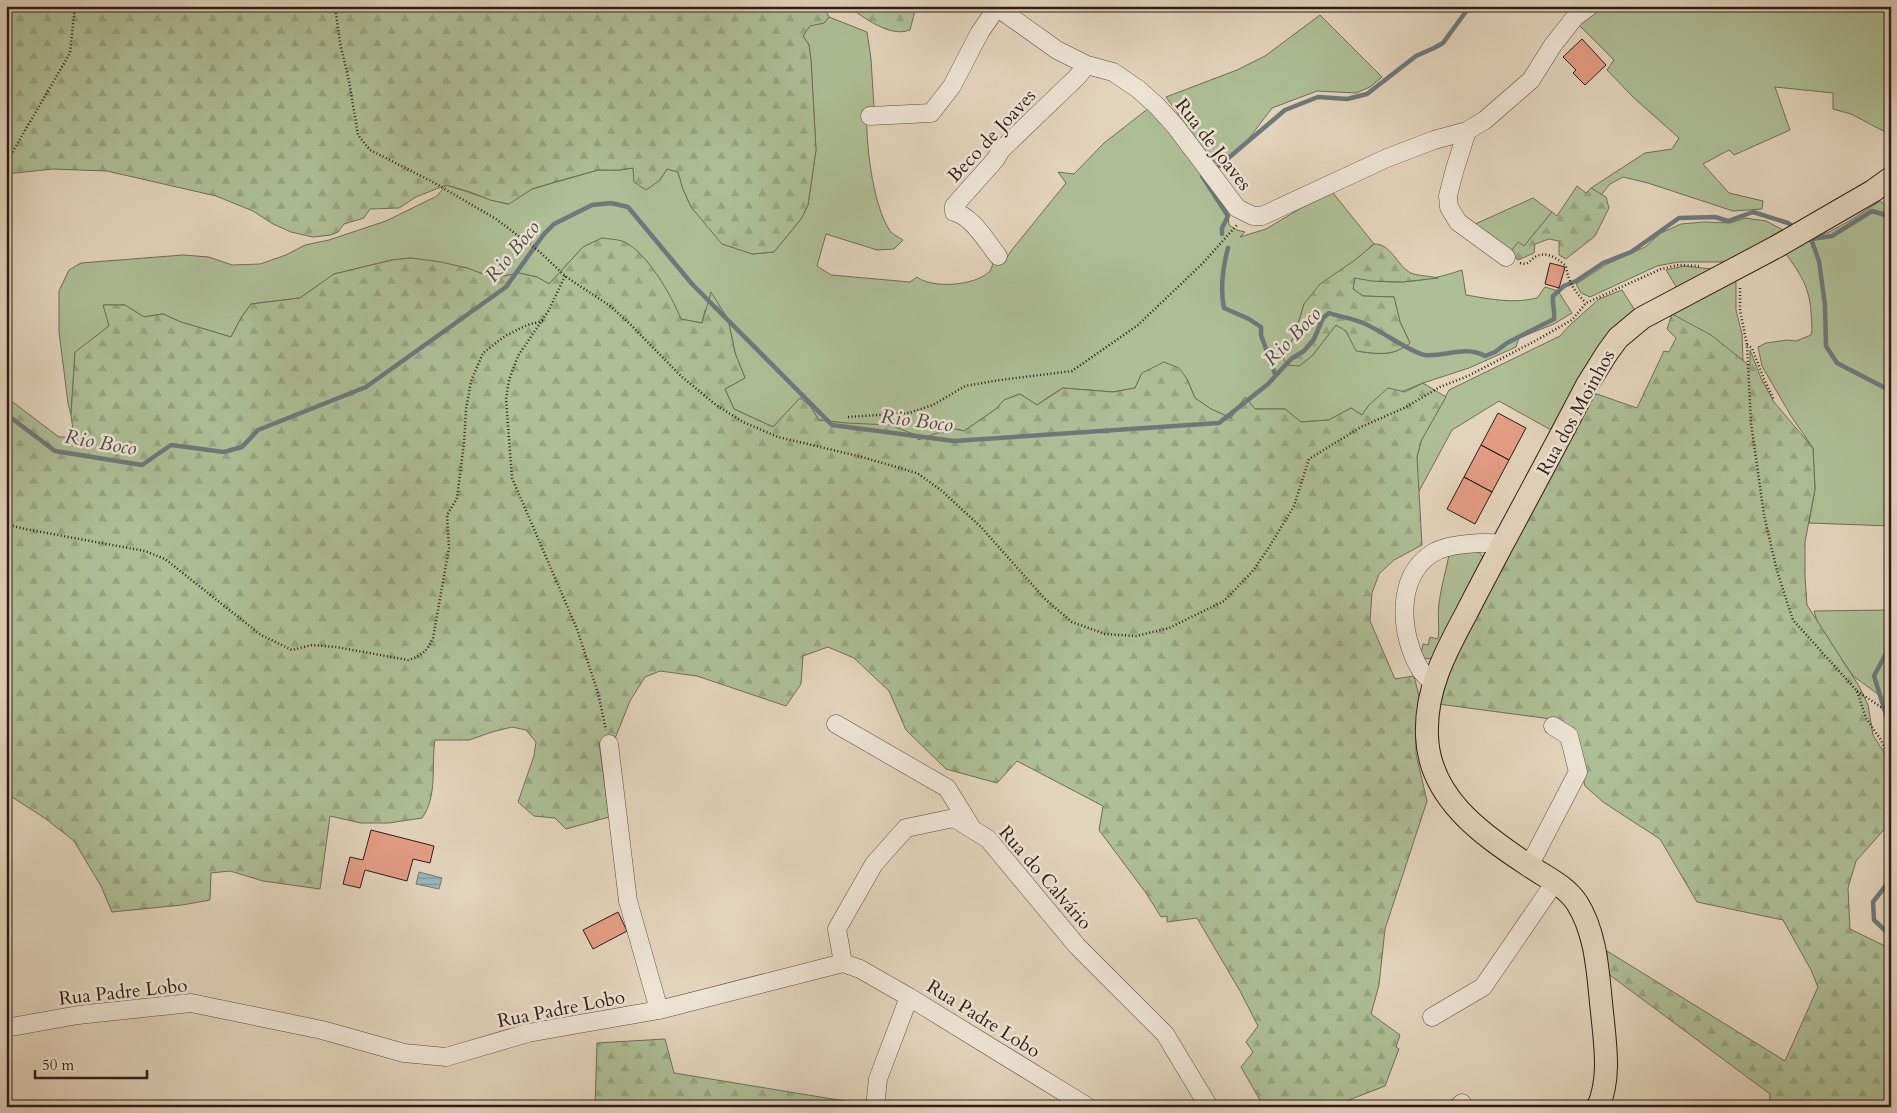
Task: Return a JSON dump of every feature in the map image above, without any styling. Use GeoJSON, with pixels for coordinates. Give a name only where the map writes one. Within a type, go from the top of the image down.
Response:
{"type":"FeatureCollection","features":[{"type":"Feature","properties":{"kind":"main road","name":"Rua dos Moinhos"},"geometry":{"type":"LineString","coordinates":[[1598,1107],[1605,1083],[1606,1064],[1597,964],[1589,929],[1578,905],[1555,882],[1481,832],[1463,816],[1449,799],[1435,773],[1427,735],[1427,718],[1433,683],[1444,655],[1587,385],[1618,338],[1642,318],[1776,247],[1809,226],[1873,191],[1891,178]]}},
{"type":"Feature","properties":{"kind":"street","name":"Rua de Joaves"},"geometry":{"type":"LineString","coordinates":[[998,7],[1057,50],[1086,65],[1113,72],[1138,89],[1158,106],[1176,127],[1236,208],[1253,216],[1262,216],[1387,158],[1434,140],[1467,131],[1485,120],[1530,80],[1553,45],[1575,17],[1590,6]]}},
{"type":"Feature","properties":{"kind":"street"},"geometry":{"type":"LineString","coordinates":[[870,116],[932,113],[952,86],[980,32],[998,7]]}},
{"type":"Feature","properties":{"kind":"street","name":"Beco de Joaves"},"geometry":{"type":"LineString","coordinates":[[998,256],[969,220],[962,214],[954,212],[954,206],[995,160],[1001,150],[1077,77],[1086,65]]}},
{"type":"Feature","properties":{"kind":"street"},"geometry":{"type":"LineString","coordinates":[[1467,131],[1450,188],[1449,207],[1458,222],[1506,257]]}},
{"type":"Feature","properties":{"kind":"street"},"geometry":{"type":"LineString","coordinates":[[1433,683],[1420,670],[1406,631],[1404,604],[1411,579],[1426,558],[1437,550],[1488,543],[1502,544]]}},
{"type":"Feature","properties":{"kind":"street"},"geometry":{"type":"LineString","coordinates":[[836,724],[947,788],[972,828]]}},
{"type":"Feature","properties":{"kind":"street"},"geometry":{"type":"LineString","coordinates":[[1529,866],[1578,772],[1569,736],[1553,726]]}},
{"type":"Feature","properties":{"kind":"street"},"geometry":{"type":"LineString","coordinates":[[609,744],[628,901],[659,1010]]}},
{"type":"Feature","properties":{"kind":"street","name":"Rua do Calvário"},"geometry":{"type":"LineString","coordinates":[[843,963],[837,929],[874,864],[906,828],[954,818],[988,839],[1077,946],[1165,1034],[1209,1107]]}},
{"type":"Feature","properties":{"kind":"street"},"geometry":{"type":"LineString","coordinates":[[1432,1017],[1483,988],[1555,882]]}},
{"type":"Feature","properties":{"kind":"street","name":"Rua Padre Lobo"},"geometry":{"type":"LineString","coordinates":[[6,1028],[78,1015],[191,1003],[322,1030],[404,1053],[446,1057],[528,1033],[659,1010],[843,963],[860,969],[909,997],[1088,1107]]}},
{"type":"Feature","properties":{"kind":"street"},"geometry":{"type":"LineString","coordinates":[[875,1107],[878,1079],[909,997]]}},
{"type":"Feature","properties":{"kind":"path"},"geometry":{"type":"LineString","coordinates":[[6,160],[9,158],[70,53],[75,6]]}},
{"type":"Feature","properties":{"kind":"path"},"geometry":{"type":"LineString","coordinates":[[335,6],[340,43],[351,89],[358,135],[370,150],[431,181],[496,219],[540,252],[565,276],[610,306],[680,376],[716,406],[729,414],[778,438],[862,457],[917,473],[942,491],[981,527],[1045,599],[1072,622],[1105,634],[1136,636],[1169,628],[1224,601],[1252,572],[1294,506],[1309,459],[1361,427],[1404,408],[1440,386],[1468,376],[1535,341],[1572,320],[1586,303],[1643,276],[1678,265],[1716,266],[1731,270],[1740,280],[1738,298],[1747,344],[1751,423],[1764,515],[1777,571],[1793,620],[1857,691],[1881,707],[1891,707]]}},
{"type":"Feature","properties":{"kind":"path"},"geometry":{"type":"LineString","coordinates":[[848,417],[910,413],[933,406],[966,386],[1072,371],[1145,319],[1231,233],[1245,213]]}},
{"type":"Feature","properties":{"kind":"path"},"geometry":{"type":"LineString","coordinates":[[1506,257],[1524,264],[1537,256],[1548,255],[1559,260],[1566,266],[1573,289],[1586,303]]}},
{"type":"Feature","properties":{"kind":"path"},"geometry":{"type":"LineString","coordinates":[[565,276],[543,321],[518,356],[509,380],[506,399],[512,478],[578,629],[598,692],[609,744]]}},
{"type":"Feature","properties":{"kind":"path"},"geometry":{"type":"LineString","coordinates":[[6,524],[63,537],[145,551],[165,559],[260,635],[292,650],[312,645],[336,647],[408,660],[420,656],[428,649],[433,638],[449,548],[447,515],[457,498],[471,380],[483,353],[505,336],[527,325],[543,321]]}},
{"type":"Feature","properties":{"kind":"path"},"geometry":{"type":"LineString","coordinates":[[1747,344],[1752,348],[1774,400]]}},
{"type":"Feature","properties":{"kind":"path"},"geometry":{"type":"LineString","coordinates":[[1857,691],[1866,718],[1881,740],[1891,764]]}},
{"type":"Feature","properties":{"kind":"green space"},"geometry":{"type":"Polygon","coordinates":[[[6,6],[824,6],[829,17],[824,23],[810,26],[803,36],[809,45],[811,60],[816,150],[808,205],[801,219],[774,252],[752,254],[722,244],[691,207],[678,172],[667,169],[659,181],[646,190],[634,182],[633,168],[598,170],[532,189],[509,204],[490,200],[446,185],[416,197],[399,208],[370,209],[364,218],[344,224],[338,232],[331,235],[313,237],[291,232],[273,224],[253,211],[216,196],[107,171],[53,169],[6,174],[6,6]]]}},
{"type":"Feature","properties":{"kind":"green space"},"geometry":{"type":"Polygon","coordinates":[[[847,6],[916,6],[910,30],[902,32],[885,29],[847,6]]]}},
{"type":"Feature","properties":{"kind":"green space"},"geometry":{"type":"Polygon","coordinates":[[[1603,6],[1891,6],[1891,135],[1851,114],[1833,109],[1833,93],[1775,87],[1790,130],[1734,155],[1729,150],[1703,164],[1729,193],[1763,201],[1762,209],[1733,211],[1648,183],[1623,177],[1610,184],[1601,195],[1591,188],[1645,153],[1672,149],[1679,138],[1634,98],[1607,70],[1614,60],[1578,24],[1603,6]]]}},
{"type":"Feature","properties":{"kind":"green space"},"geometry":{"type":"Polygon","coordinates":[[[1320,15],[1382,77],[1370,87],[1356,93],[1317,91],[1272,108],[1250,137],[1232,155],[1217,164],[1207,154],[1166,97],[1237,70],[1265,56],[1320,15]]]}},
{"type":"Feature","properties":{"kind":"green space"},"geometry":{"type":"Polygon","coordinates":[[[829,17],[867,32],[871,59],[874,108],[867,107],[867,136],[871,171],[874,188],[884,219],[890,231],[903,240],[894,249],[877,250],[826,234],[817,266],[831,275],[910,282],[917,277],[924,281],[943,284],[965,283],[983,276],[990,271],[994,259],[1004,262],[1066,183],[1058,172],[1074,174],[1104,143],[1149,108],[1162,119],[1198,170],[1228,216],[1229,225],[1245,232],[1240,237],[1266,229],[1303,207],[1333,193],[1374,244],[1304,304],[1294,337],[1288,348],[1279,349],[1299,366],[1312,356],[1336,325],[1346,331],[1357,351],[1385,353],[1397,351],[1410,343],[1400,322],[1394,297],[1363,296],[1353,289],[1355,277],[1395,282],[1422,280],[1462,270],[1466,295],[1519,301],[1537,298],[1545,287],[1558,291],[1572,313],[1554,324],[1519,338],[1516,347],[1469,368],[1423,383],[1369,405],[1362,415],[1351,408],[1329,420],[1301,422],[1285,409],[1255,409],[1231,418],[1211,409],[1195,398],[1187,379],[1142,373],[1135,388],[1113,392],[1063,388],[1037,405],[1020,394],[1004,400],[996,409],[964,431],[951,428],[918,441],[846,423],[819,420],[810,406],[800,398],[773,427],[734,409],[725,389],[745,378],[735,353],[728,319],[705,310],[702,323],[680,319],[673,303],[640,254],[631,248],[602,238],[583,247],[549,284],[537,277],[519,273],[494,278],[467,268],[411,258],[392,260],[334,274],[300,298],[251,304],[231,337],[181,322],[163,314],[144,317],[125,305],[104,305],[109,326],[75,353],[71,415],[59,332],[59,291],[69,270],[81,263],[183,255],[209,257],[232,265],[260,264],[286,255],[305,245],[329,240],[386,221],[437,196],[446,185],[508,204],[532,189],[598,170],[634,168],[659,181],[667,169],[678,172],[691,207],[706,224],[752,254],[774,252],[801,219],[808,205],[816,150],[811,60],[809,45],[803,36],[810,25],[824,23],[829,17]]]}},
{"type":"Feature","properties":{"kind":"green space"},"geometry":{"type":"Polygon","coordinates":[[[1577,186],[1586,193],[1591,188],[1606,197],[1609,208],[1595,236],[1566,259],[1559,255],[1559,241],[1549,239],[1535,244],[1534,253],[1518,260],[1510,253],[1518,242],[1524,246],[1552,212],[1557,216],[1577,186]]]}},
{"type":"Feature","properties":{"kind":"green space"},"geometry":{"type":"Polygon","coordinates":[[[1533,198],[1552,212],[1524,246],[1510,253],[1473,225],[1533,198]]]}},
{"type":"Feature","properties":{"kind":"green space"},"geometry":{"type":"Polygon","coordinates":[[[1880,201],[1891,210],[1891,526],[1809,523],[1815,489],[1813,448],[1791,416],[1762,366],[1758,347],[1766,343],[1787,340],[1796,341],[1811,335],[1811,308],[1807,290],[1799,273],[1786,254],[1808,240],[1829,232],[1851,220],[1880,201]]]}},
{"type":"Feature","properties":{"kind":"green space"},"geometry":{"type":"Polygon","coordinates":[[[1745,218],[1766,221],[1783,230],[1725,262],[1678,262],[1657,266],[1590,297],[1581,293],[1576,284],[1607,264],[1645,247],[1661,233],[1681,224],[1704,222],[1730,223],[1745,218]]]}},
{"type":"Feature","properties":{"kind":"green space"},"geometry":{"type":"Polygon","coordinates":[[[602,238],[622,241],[640,253],[657,274],[681,319],[702,323],[711,292],[728,319],[735,353],[745,378],[725,389],[734,409],[773,427],[800,398],[810,406],[819,420],[890,425],[916,435],[918,440],[951,428],[964,431],[996,409],[1004,400],[1020,394],[1037,405],[1063,388],[1113,392],[1135,388],[1142,373],[1164,362],[1179,368],[1187,379],[1195,398],[1211,409],[1231,418],[1245,397],[1255,409],[1285,409],[1301,422],[1329,420],[1351,408],[1362,415],[1369,405],[1388,388],[1405,392],[1423,383],[1446,397],[1421,441],[1417,457],[1422,545],[1394,560],[1379,574],[1372,593],[1370,621],[1395,679],[1414,676],[1419,696],[1416,754],[1427,801],[1385,929],[1379,985],[1371,1014],[1400,1035],[1396,1047],[1399,1049],[1385,1086],[1336,1105],[1336,1107],[1264,1107],[1241,1067],[1253,1052],[1246,1042],[1258,1026],[1240,991],[1197,918],[1167,922],[1167,916],[1161,917],[1146,893],[1099,830],[1103,806],[1017,761],[997,783],[946,769],[906,730],[889,691],[854,658],[828,647],[803,656],[801,684],[786,706],[697,676],[660,671],[645,677],[630,701],[614,741],[599,743],[609,817],[566,829],[555,818],[534,816],[518,802],[534,756],[536,742],[526,730],[512,727],[469,740],[435,740],[432,790],[427,809],[422,818],[389,823],[361,823],[330,816],[320,889],[263,881],[230,871],[211,873],[210,900],[182,905],[112,912],[101,886],[74,841],[46,819],[6,793],[6,397],[59,437],[74,437],[71,415],[75,352],[109,326],[103,305],[125,305],[144,317],[163,314],[181,322],[231,337],[251,304],[300,298],[334,274],[392,260],[411,258],[467,268],[494,278],[519,273],[537,277],[549,284],[583,247],[602,238]]]}},
{"type":"Feature","properties":{"kind":"green space"},"geometry":{"type":"Polygon","coordinates":[[[1374,244],[1385,247],[1411,273],[1438,278],[1402,282],[1371,281],[1355,278],[1353,289],[1363,296],[1394,297],[1400,322],[1410,343],[1397,351],[1391,352],[1356,351],[1346,331],[1336,325],[1312,356],[1299,366],[1287,365],[1278,349],[1288,348],[1294,337],[1304,304],[1320,284],[1355,260],[1374,244]]]}},
{"type":"Feature","properties":{"kind":"green space"},"geometry":{"type":"Polygon","coordinates":[[[1684,266],[1711,269],[1677,288],[1666,270],[1684,266]]]}},
{"type":"Feature","properties":{"kind":"green space"},"geometry":{"type":"Polygon","coordinates":[[[1732,279],[1736,282],[1736,310],[1742,334],[1743,360],[1672,314],[1732,279]]]}},
{"type":"Feature","properties":{"kind":"green space"},"geometry":{"type":"Polygon","coordinates":[[[1622,290],[1636,312],[1551,430],[1499,401],[1452,430],[1418,493],[1417,457],[1421,441],[1449,390],[1560,336],[1599,299],[1622,290]]]}},
{"type":"Feature","properties":{"kind":"green space"},"geometry":{"type":"Polygon","coordinates":[[[1672,314],[1711,335],[1750,366],[1750,350],[1761,378],[1774,402],[1813,448],[1815,489],[1805,542],[1807,605],[1859,686],[1868,705],[1873,735],[1888,759],[1891,777],[1891,816],[1889,824],[1856,861],[1848,888],[1850,929],[1891,949],[1891,1107],[1769,1107],[1770,1094],[1607,973],[1607,951],[1785,1061],[1818,987],[1811,970],[1783,920],[1697,902],[1660,839],[1603,802],[1585,786],[1573,736],[1559,720],[1438,704],[1437,681],[1594,393],[1637,408],[1664,351],[1669,352],[1676,338],[1667,329],[1672,314]]]}},
{"type":"Feature","properties":{"kind":"green space"},"geometry":{"type":"Polygon","coordinates":[[[1478,551],[1483,557],[1434,655],[1431,659],[1422,658],[1417,649],[1422,650],[1423,644],[1428,645],[1430,637],[1438,639],[1439,603],[1449,555],[1478,551]]]}},
{"type":"Feature","properties":{"kind":"green space"},"geometry":{"type":"Polygon","coordinates":[[[1891,610],[1891,697],[1889,702],[1853,676],[1818,624],[1814,611],[1891,610]]]}},
{"type":"Feature","properties":{"kind":"green space"},"geometry":{"type":"Polygon","coordinates":[[[665,1039],[674,1073],[863,1104],[863,1107],[595,1107],[597,1043],[665,1039]]]}},
{"type":"Feature","properties":{"kind":"water"},"geometry":{"type":"Polygon","coordinates":[[[419,872],[442,878],[439,889],[416,884],[419,872]]]}},
{"type":"Feature","properties":{"kind":"building"},"geometry":{"type":"Polygon","coordinates":[[[1582,39],[1606,65],[1585,85],[1573,73],[1576,70],[1563,57],[1582,39]]]}},
{"type":"Feature","properties":{"kind":"building"},"geometry":{"type":"Polygon","coordinates":[[[1550,263],[1565,267],[1559,288],[1545,284],[1550,263]]]}},
{"type":"Feature","properties":{"kind":"building"},"geometry":{"type":"Polygon","coordinates":[[[1498,413],[1526,428],[1509,460],[1481,445],[1498,413]]]}},
{"type":"Feature","properties":{"kind":"building"},"geometry":{"type":"Polygon","coordinates":[[[1481,445],[1509,460],[1492,492],[1464,477],[1481,445]]]}},
{"type":"Feature","properties":{"kind":"building"},"geometry":{"type":"Polygon","coordinates":[[[1464,477],[1492,492],[1475,524],[1447,509],[1464,477]]]}},
{"type":"Feature","properties":{"kind":"building"},"geometry":{"type":"Polygon","coordinates":[[[371,830],[434,846],[430,863],[413,859],[407,881],[365,870],[360,888],[343,884],[350,857],[363,860],[371,830]]]}},
{"type":"Feature","properties":{"kind":"building"},"geometry":{"type":"Polygon","coordinates":[[[618,912],[627,931],[593,949],[583,930],[618,912]]]}},
{"type":"Feature","properties":{"kind":"waterway"},"geometry":{"type":"LineString","coordinates":[[1219,166],[1285,110],[1318,97],[1347,99],[1367,94],[1416,56],[1443,43],[1470,6]]}},
{"type":"Feature","properties":{"kind":"waterway"},"geometry":{"type":"LineString","coordinates":[[1202,176],[1228,216],[1222,228],[1222,234]]}},
{"type":"Feature","properties":{"kind":"waterway","name":"Rio Boco"},"geometry":{"type":"LineString","coordinates":[[6,414],[55,451],[142,465],[171,445],[224,452],[242,447],[258,430],[366,387],[506,287],[544,234],[554,224],[592,205],[611,203],[628,207],[692,284],[832,425],[954,441],[1219,423],[1268,384],[1291,359],[1304,351],[1314,339],[1323,318],[1329,313],[1363,323],[1412,350],[1425,355],[1470,351],[1485,356],[1554,319],[1553,296],[1564,286],[1576,281],[1603,263],[1631,252],[1679,218],[1715,217],[1728,221],[1753,212],[1788,223],[1794,227]]}},
{"type":"Feature","properties":{"kind":"waterway","name":"Rio Boco"},"geometry":{"type":"LineString","coordinates":[[1809,238],[1832,236],[1872,211],[1885,215],[1891,221]]}},
{"type":"Feature","properties":{"kind":"waterway"},"geometry":{"type":"LineString","coordinates":[[1811,239],[1819,261],[1825,305],[1826,346],[1837,363],[1891,391]]}},
{"type":"Feature","properties":{"kind":"waterway"},"geometry":{"type":"LineString","coordinates":[[1228,248],[1223,278],[1224,308],[1249,319],[1261,327],[1261,335],[1275,374]]}},
{"type":"Feature","properties":{"kind":"waterway"},"geometry":{"type":"LineString","coordinates":[[1891,644],[1874,676],[1891,731]]}},
{"type":"Feature","properties":{"kind":"waterway"},"geometry":{"type":"LineString","coordinates":[[1891,879],[1873,902],[1874,920],[1891,936]]}}]}
